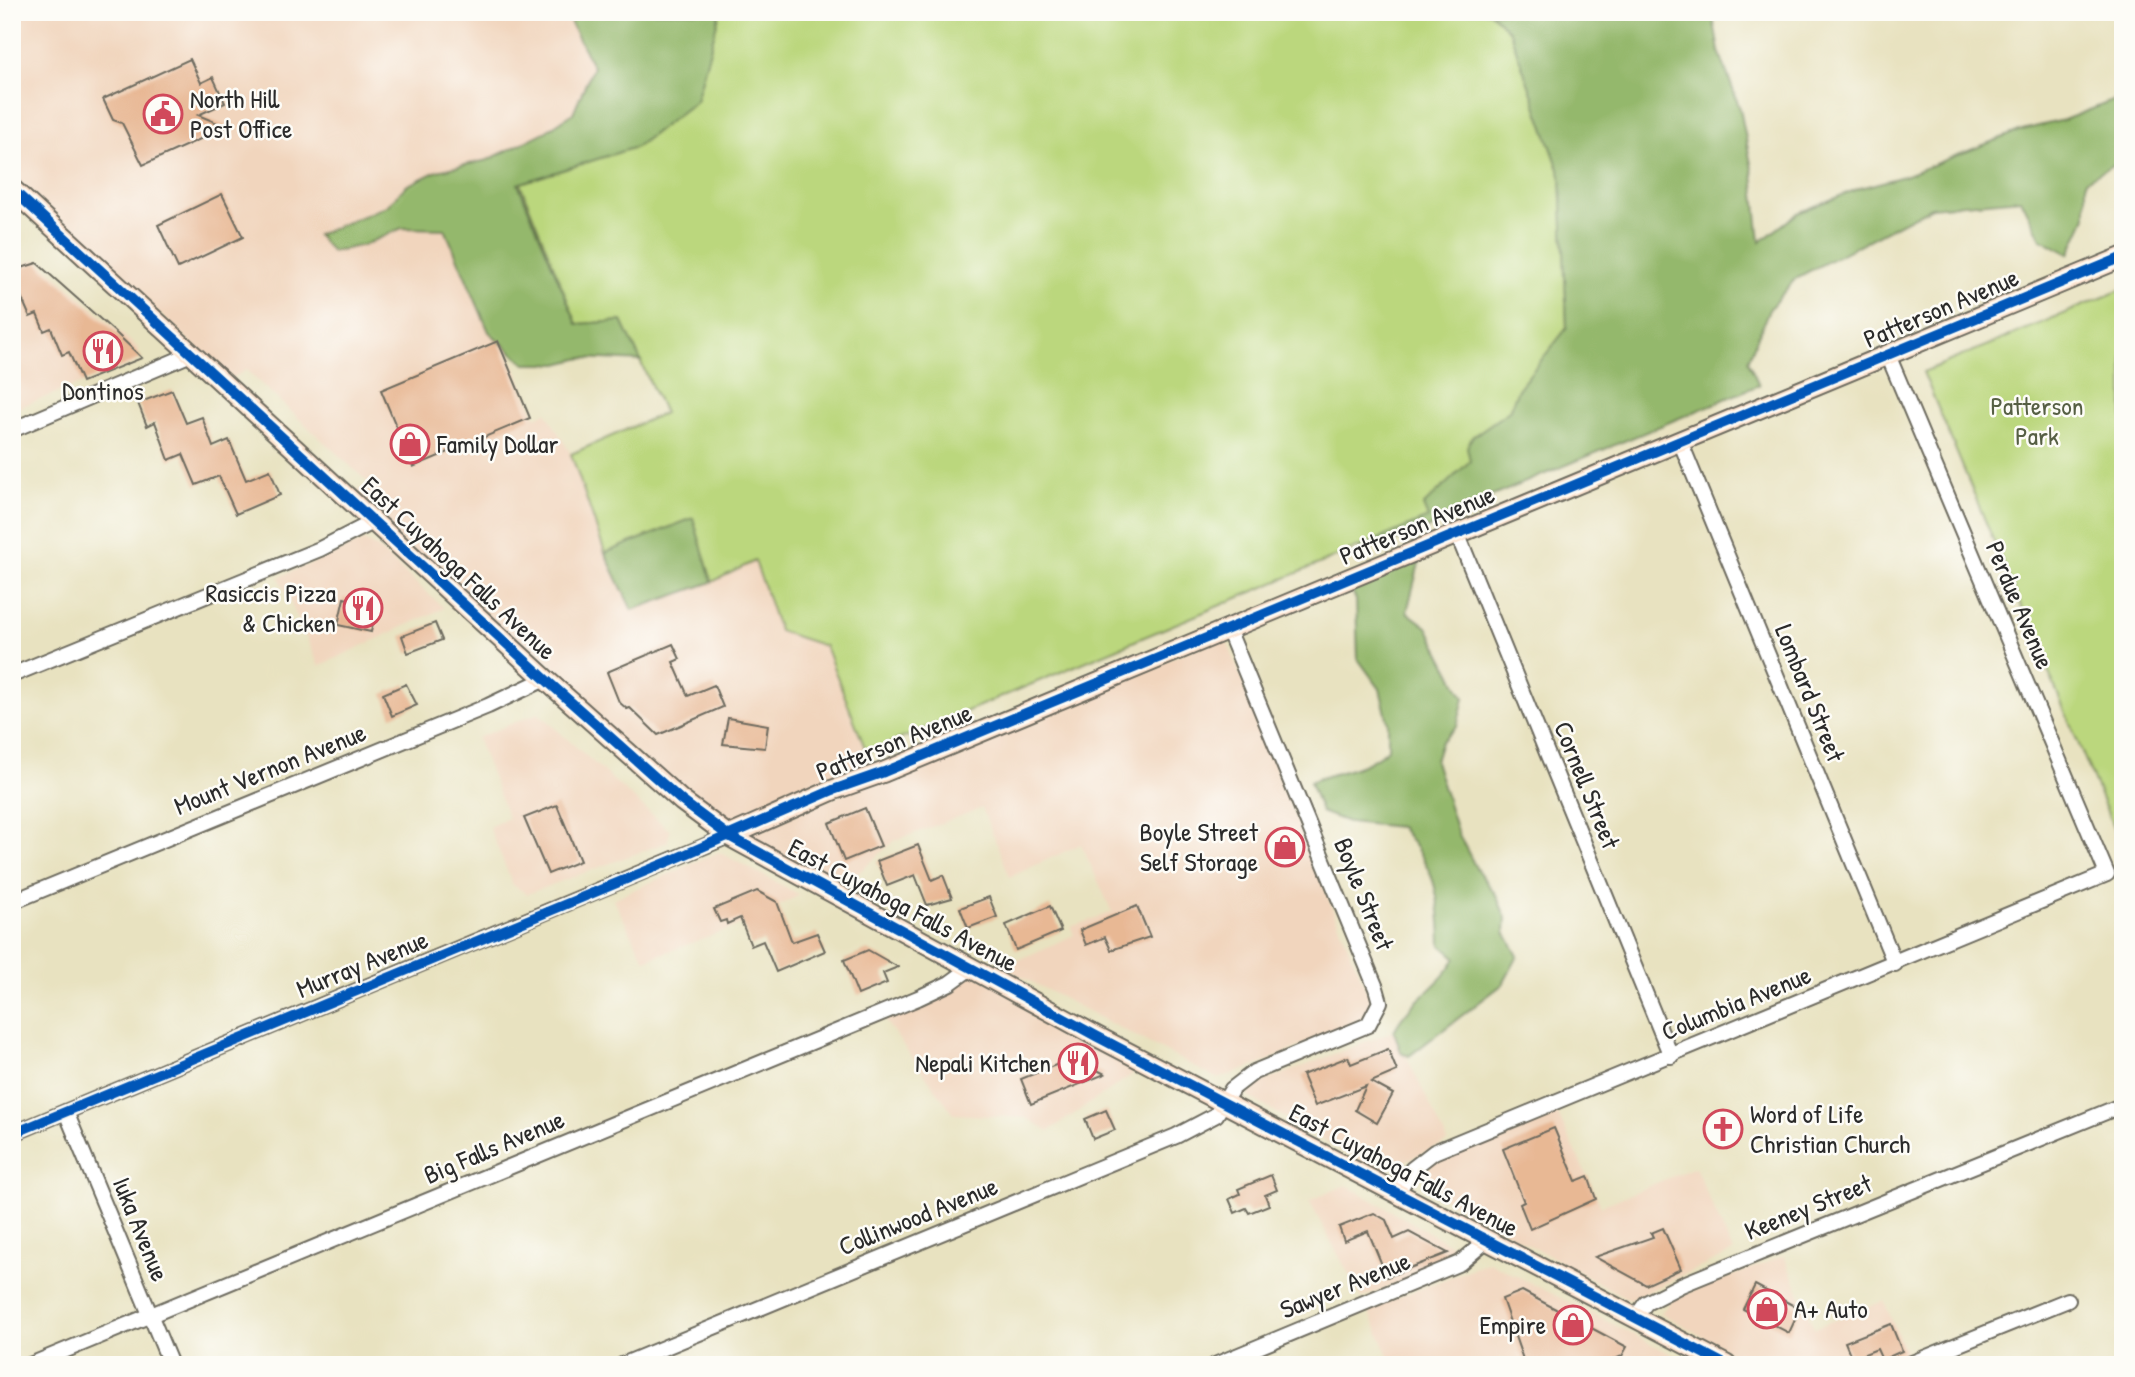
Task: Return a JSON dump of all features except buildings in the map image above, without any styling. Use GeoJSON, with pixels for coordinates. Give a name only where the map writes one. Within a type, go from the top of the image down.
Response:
{"type":"FeatureCollection","features":[{"type":"Feature","properties":{"kind":"street","name":"East Cuyahoga Falls Avenue"},"geometry":{"type":"LineString","coordinates":[[12,189],[545,679],[682,801],[729,836],[1096,1036],[1726,1365]]}},
{"type":"Feature","properties":{"kind":"street","name":"Patterson Avenue"},"geometry":{"type":"LineString","coordinates":[[729,836],[833,790],[884,772],[2123,257]]}},
{"type":"Feature","properties":{"kind":"street"},"geometry":{"type":"LineString","coordinates":[[12,430],[191,354]]}},
{"type":"Feature","properties":{"kind":"street","name":"Perdue Avenue"},"geometry":{"type":"LineString","coordinates":[[1888,355],[2107,874]]}},
{"type":"Feature","properties":{"kind":"street","name":"Lombard Street"},"geometry":{"type":"LineString","coordinates":[[1680,442],[1895,964]]}},
{"type":"Feature","properties":{"kind":"street"},"geometry":{"type":"LineString","coordinates":[[12,675],[320,550],[375,521]]}},
{"type":"Feature","properties":{"kind":"street","name":"Cornell Street"},"geometry":{"type":"LineString","coordinates":[[1457,533],[1671,1056]]}},
{"type":"Feature","properties":{"kind":"street","name":"Boyle Street"},"geometry":{"type":"LineString","coordinates":[[1225,1101],[1232,1089],[1254,1072],[1368,1025],[1380,1002],[1228,629]]}},
{"type":"Feature","properties":{"kind":"street","name":"Mount Vernon Avenue"},"geometry":{"type":"LineString","coordinates":[[12,902],[488,706],[545,679]]}},
{"type":"Feature","properties":{"kind":"street","name":"Murray Avenue"},"geometry":{"type":"LineString","coordinates":[[12,1134],[729,836]]}},
{"type":"Feature","properties":{"kind":"street","name":"Columbia Avenue"},"geometry":{"type":"LineString","coordinates":[[1397,1194],[1412,1169],[1434,1152],[1895,964],[2107,874]]}},
{"type":"Feature","properties":{"kind":"street","name":"Big Falls Avenue"},"geometry":{"type":"LineString","coordinates":[[30,1365],[918,998],[950,983],[972,967]]}},
{"type":"Feature","properties":{"kind":"street","name":"Collinwood Avenue"},"geometry":{"type":"LineString","coordinates":[[622,1365],[1176,1136],[1216,1115],[1225,1101]]}},
{"type":"Feature","properties":{"kind":"street","name":"Keeney Street"},"geometry":{"type":"LineString","coordinates":[[1635,1318],[1646,1303],[1681,1285],[2123,1105]]}},
{"type":"Feature","properties":{"kind":"street","name":"Iuka Avenue"},"geometry":{"type":"LineString","coordinates":[[66,1112],[171,1365]]}},
{"type":"Feature","properties":{"kind":"street","name":"Sawyer Avenue"},"geometry":{"type":"LineString","coordinates":[[1215,1365],[1460,1263],[1486,1240]]}},
{"type":"Feature","properties":{"kind":"street"},"geometry":{"type":"LineString","coordinates":[[1907,1365],[2068,1300]]}},
{"type":"Feature","properties":{"kind":"shaded area"},"geometry":{"type":"Polygon","coordinates":[[[12,12],[565,12],[593,67],[573,113],[545,132],[487,160],[437,171],[406,186],[387,206],[349,221],[364,245],[402,227],[445,228],[452,247],[460,244],[466,250],[536,417],[546,412],[571,454],[605,552],[632,610],[712,582],[755,561],[779,631],[824,645],[874,775],[729,836],[345,494],[372,486],[246,370],[231,379],[12,179],[12,12]]]}},
{"type":"Feature","properties":{"kind":"shaded area"},"geometry":{"type":"Polygon","coordinates":[[[38,260],[138,348],[139,358],[135,363],[12,410],[12,269],[38,260]]]}},
{"type":"Feature","properties":{"kind":"shaded area"},"geometry":{"type":"Polygon","coordinates":[[[364,541],[377,548],[444,608],[319,666],[279,577],[364,541]]]}},
{"type":"Feature","properties":{"kind":"shaded area"},"geometry":{"type":"Polygon","coordinates":[[[1225,636],[1306,845],[1373,1006],[1361,1019],[1261,1064],[1218,1079],[1003,967],[1074,935],[1071,927],[1112,912],[1081,844],[1010,877],[982,808],[894,841],[838,891],[737,837],[1225,636]]]}},
{"type":"Feature","properties":{"kind":"shaded area"},"geometry":{"type":"Polygon","coordinates":[[[538,713],[670,831],[667,842],[527,894],[513,885],[489,827],[508,818],[477,738],[538,713]]]}},
{"type":"Feature","properties":{"kind":"shaded area"},"geometry":{"type":"Polygon","coordinates":[[[719,852],[800,895],[733,928],[645,960],[613,899],[719,852]]]}},
{"type":"Feature","properties":{"kind":"shaded area"},"geometry":{"type":"Polygon","coordinates":[[[972,972],[1145,1066],[1049,1131],[1027,1118],[954,1114],[883,1018],[972,972]]]}},
{"type":"Feature","properties":{"kind":"shaded area"},"geometry":{"type":"Polygon","coordinates":[[[1394,1031],[1448,1142],[1380,1172],[1247,1096],[1260,1083],[1394,1031]]]}},
{"type":"Feature","properties":{"kind":"shaded area"},"geometry":{"type":"Polygon","coordinates":[[[1557,1112],[1601,1206],[1695,1167],[1733,1252],[1630,1300],[1423,1187],[1431,1163],[1477,1140],[1557,1112]]]}},
{"type":"Feature","properties":{"kind":"shaded area"},"geometry":{"type":"Polygon","coordinates":[[[1346,1185],[1453,1246],[1450,1262],[1362,1298],[1309,1201],[1346,1185]]]}},
{"type":"Feature","properties":{"kind":"shaded area"},"geometry":{"type":"Polygon","coordinates":[[[1784,1256],[1814,1328],[1884,1301],[1908,1359],[1893,1365],[1753,1365],[1661,1313],[1673,1298],[1784,1256]]]}},
{"type":"Feature","properties":{"kind":"shaded area"},"geometry":{"type":"Polygon","coordinates":[[[1489,1262],[1693,1365],[1507,1365],[1503,1358],[1484,1365],[1393,1365],[1368,1309],[1489,1262]]]}},
{"type":"Feature","properties":{"kind":"green space"},"geometry":{"type":"Polygon","coordinates":[[[565,12],[720,12],[696,101],[636,147],[518,184],[577,324],[622,321],[641,361],[582,358],[558,364],[525,364],[489,332],[445,229],[402,228],[364,245],[332,252],[317,235],[387,206],[406,186],[437,171],[488,160],[545,132],[573,113],[593,67],[565,12]]]}},
{"type":"Feature","properties":{"kind":"green space"},"geometry":{"type":"Polygon","coordinates":[[[720,12],[1490,12],[1510,32],[1561,175],[1567,328],[1522,424],[1429,518],[867,753],[825,646],[779,631],[755,561],[712,582],[693,518],[605,553],[571,454],[664,413],[622,321],[577,324],[519,181],[636,147],[696,101],[720,12]]]}},
{"type":"Feature","properties":{"kind":"green space"},"geometry":{"type":"Polygon","coordinates":[[[1490,12],[1712,12],[1719,51],[1740,109],[1753,174],[1760,242],[1798,213],[1860,188],[1904,176],[2022,130],[2064,120],[2120,98],[2123,101],[2123,159],[2086,180],[2086,217],[2069,254],[2041,239],[2021,199],[1931,207],[1796,278],[1769,309],[1748,361],[1759,385],[1461,509],[1426,530],[1360,550],[1360,547],[1428,518],[1423,506],[1470,461],[1467,447],[1472,437],[1509,411],[1518,389],[1567,328],[1561,175],[1510,32],[1490,12]]]}},
{"type":"Feature","properties":{"kind":"green space","name":"Patterson Park"},"geometry":{"type":"Polygon","coordinates":[[[2123,289],[2123,850],[1923,372],[2123,289]]]}},
{"type":"Feature","properties":{"kind":"green space"},"geometry":{"type":"Polygon","coordinates":[[[693,518],[712,582],[632,610],[605,553],[693,518]]]}},
{"type":"Feature","properties":{"kind":"green space"},"geometry":{"type":"Polygon","coordinates":[[[1422,551],[1407,612],[1427,627],[1464,698],[1457,726],[1441,742],[1435,761],[1457,831],[1476,868],[1496,895],[1506,918],[1505,932],[1518,956],[1503,984],[1409,1056],[1401,1052],[1394,1031],[1400,1020],[1442,977],[1456,958],[1441,945],[1439,910],[1433,881],[1421,855],[1400,827],[1348,822],[1321,812],[1310,782],[1360,766],[1388,749],[1388,722],[1380,689],[1358,659],[1356,600],[1349,584],[1422,551]]]}},
{"type":"Feature","properties":{"kind":"cycle path"},"geometry":{"type":"LineString","coordinates":[[12,189],[545,679],[682,801],[729,836],[1096,1036],[1726,1365]]}},
{"type":"Feature","properties":{"kind":"cycle path"},"geometry":{"type":"LineString","coordinates":[[12,1134],[670,861],[833,790],[884,772],[2123,257]]}},
{"type":"Feature","properties":{"kind":"place","name":"North Hill Post Office"},"geometry":{"type":"Point","coordinates":[163,114]}},
{"type":"Feature","properties":{"kind":"place","name":"Dontinos"},"geometry":{"type":"Point","coordinates":[103,351]}},
{"type":"Feature","properties":{"kind":"place","name":"Family Dollar"},"geometry":{"type":"Point","coordinates":[410,444]}},
{"type":"Feature","properties":{"kind":"place","name":"Rasiccis Pizza & Chicken"},"geometry":{"type":"Point","coordinates":[363,608]}},
{"type":"Feature","properties":{"kind":"place","name":"Boyle Street Self Storage"},"geometry":{"type":"Point","coordinates":[1285,847]}},
{"type":"Feature","properties":{"kind":"place","name":"Nepali Kitchen"},"geometry":{"type":"Point","coordinates":[1078,1063]}},
{"type":"Feature","properties":{"kind":"place","name":"Word of Life Christian Church"},"geometry":{"type":"Point","coordinates":[1723,1129]}},
{"type":"Feature","properties":{"kind":"place","name":"A+ Auto"},"geometry":{"type":"Point","coordinates":[1767,1309]}},
{"type":"Feature","properties":{"kind":"place","name":"Empire"},"geometry":{"type":"Point","coordinates":[1573,1325]}}]}
